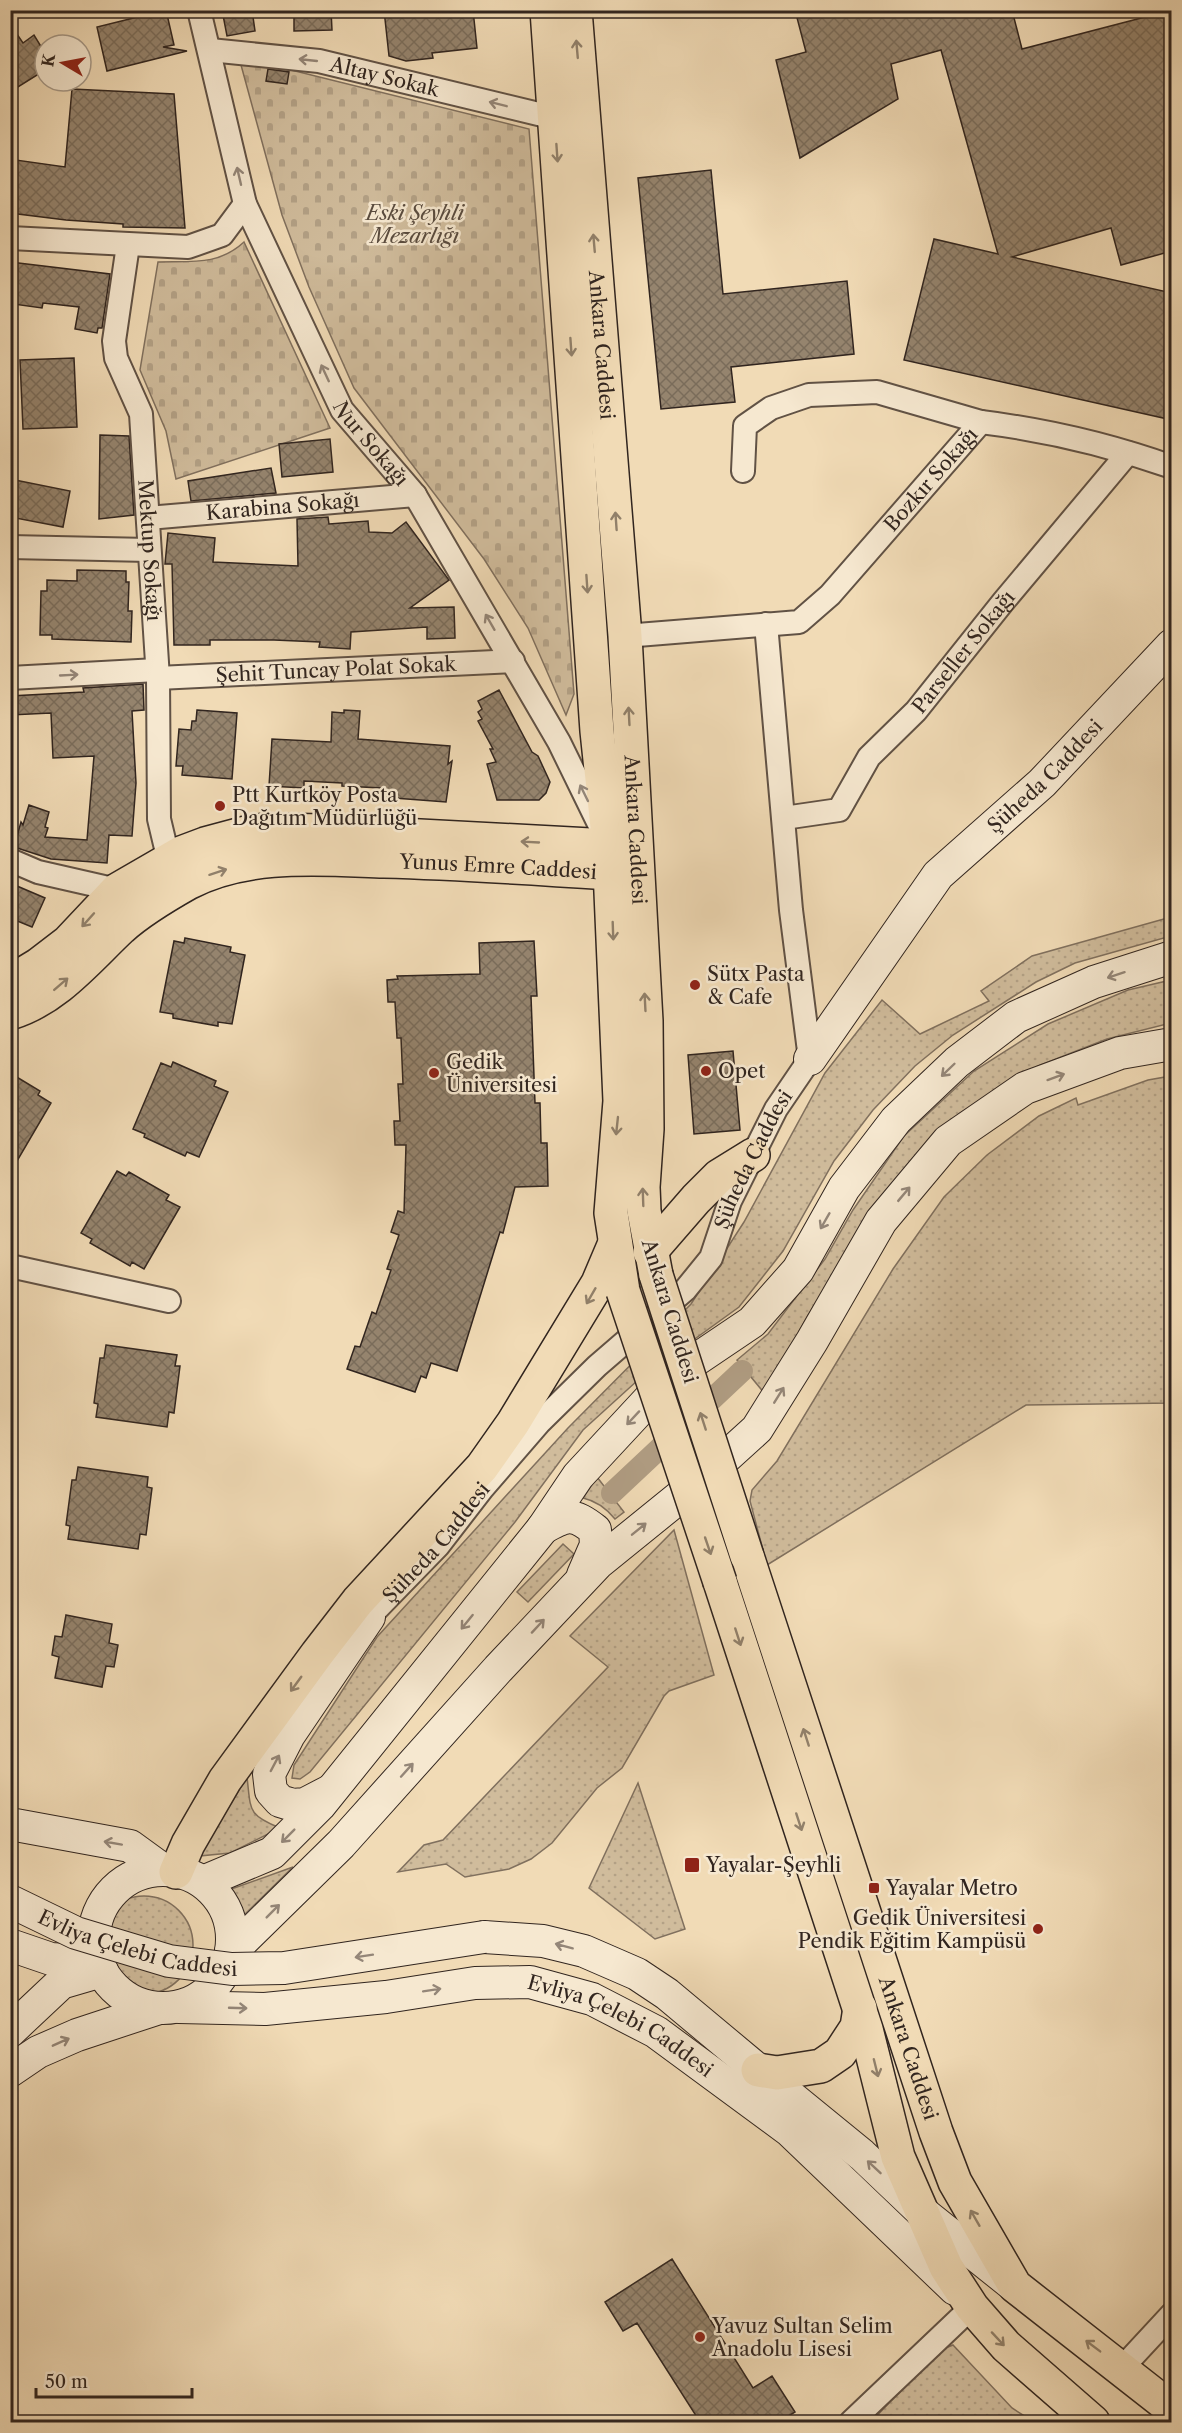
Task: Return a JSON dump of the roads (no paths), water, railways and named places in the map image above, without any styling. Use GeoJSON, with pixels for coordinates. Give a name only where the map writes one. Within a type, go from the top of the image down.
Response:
{"type":"FeatureCollection","features":[{"type":"Feature","properties":{"kind":"main road","name":"Ankara Caddesi"},"geometry":{"type":"LineString","coordinates":[[547,10],[597,731],[646,1022],[647,1129],[643,1187],[644,1211],[653,1263],[936,2132],[955,2182],[1015,2286],[1172,2409]]}},
{"type":"Feature","properties":{"kind":"main road","name":"Ankara Caddesi"},"geometry":{"type":"LineString","coordinates":[[574,10],[625,636],[619,859],[620,1101],[611,1213],[623,1291],[860,2008],[898,2157],[946,2267],[972,2307],[1006,2346],[1093,2422]]}},
{"type":"Feature","properties":{"kind":"main road","name":"Yunus Emre Caddesi"},"geometry":{"type":"LineString","coordinates":[[10,982],[38,965],[68,942],[117,890],[205,844],[265,830],[326,831],[619,859]]}},
{"type":"Feature","properties":{"kind":"main road","name":"Yunus Emre Caddesi"},"geometry":{"type":"LineString","coordinates":[[10,1013],[48,996],[122,927],[155,902],[190,882],[220,870],[292,858],[461,862],[619,859]]}},
{"type":"Feature","properties":{"kind":"main road"},"geometry":{"type":"LineString","coordinates":[[653,1263],[719,1176],[753,1155]]}},
{"type":"Feature","properties":{"kind":"main road"},"geometry":{"type":"LineString","coordinates":[[181,1874],[188,1844],[225,1780],[317,1654],[358,1601],[482,1467],[513,1423],[598,1283],[615,1243]]}},
{"type":"Feature","properties":{"kind":"main road"},"geometry":{"type":"LineString","coordinates":[[758,2070],[777,2073],[821,2066],[840,2053],[857,2027],[860,2008]]}},
{"type":"Feature","properties":{"kind":"street","name":"Nur Sokağı"},"geometry":{"type":"LineString","coordinates":[[199,10],[245,204],[342,410],[415,495],[559,742],[619,859]]}},
{"type":"Feature","properties":{"kind":"street","name":"Altay Sokak"},"geometry":{"type":"LineString","coordinates":[[210,50],[319,61],[555,118]]}},
{"type":"Feature","properties":{"kind":"street"},"geometry":{"type":"LineString","coordinates":[[10,238],[189,247],[222,235],[245,204]]}},
{"type":"Feature","properties":{"kind":"street","name":"Mektup Sokağı"},"geometry":{"type":"LineString","coordinates":[[128,245],[114,341],[116,358],[141,414],[158,674],[159,819],[169,861]]}},
{"type":"Feature","properties":{"kind":"street","name":"Bozkır Sokağı"},"geometry":{"type":"LineString","coordinates":[[625,636],[799,622],[830,595],[981,422],[877,392],[809,395],[771,408],[745,426],[743,471]]}},
{"type":"Feature","properties":{"kind":"street"},"geometry":{"type":"LineString","coordinates":[[981,422],[1037,429],[1172,467]]}},
{"type":"Feature","properties":{"kind":"street","name":"Parseller Sokağı"},"geometry":{"type":"LineString","coordinates":[[784,818],[839,810],[868,757],[916,711],[1128,453]]}},
{"type":"Feature","properties":{"kind":"street","name":"Karabina Sokağı"},"geometry":{"type":"LineString","coordinates":[[148,518],[415,495]]}},
{"type":"Feature","properties":{"kind":"street"},"geometry":{"type":"LineString","coordinates":[[10,547],[149,550]]}},
{"type":"Feature","properties":{"kind":"street"},"geometry":{"type":"LineString","coordinates":[[766,624],[791,910],[810,1059]]}},
{"type":"Feature","properties":{"kind":"street","name":"Şüheda Caddesi"},"geometry":{"type":"LineString","coordinates":[[317,1654],[369,1617],[438,1546],[482,1489],[539,1423],[597,1366],[690,1284],[711,1258],[730,1201],[776,1109],[938,875],[1042,783],[1172,645]]}},
{"type":"Feature","properties":{"kind":"street","name":"Şehit Tuncay Polat Sokak"},"geometry":{"type":"LineString","coordinates":[[10,678],[513,661]]}},
{"type":"Feature","properties":{"kind":"street"},"geometry":{"type":"LineString","coordinates":[[559,742],[574,749],[581,749],[587,746],[597,731]]}},
{"type":"Feature","properties":{"kind":"street"},"geometry":{"type":"LineString","coordinates":[[10,860],[38,872],[117,890]]}},
{"type":"Feature","properties":{"kind":"street"},"geometry":{"type":"LineString","coordinates":[[169,2008],[139,2004],[121,1995],[107,1980],[100,1966],[93,1940],[97,1917],[107,1897],[123,1882],[144,1872],[181,1874],[272,1852],[333,1789],[543,1527],[578,1476],[669,1378],[752,1322],[798,1269],[844,1188],[896,1120],[957,1062],[1016,1017],[1094,982],[1172,957]]}},
{"type":"Feature","properties":{"kind":"street"},"geometry":{"type":"LineString","coordinates":[[231,1952],[341,1844],[498,1669],[598,1563],[703,1478],[758,1429],[881,1221],[948,1141],[1025,1088],[1120,1053],[1172,1044]]}},
{"type":"Feature","properties":{"kind":"street"},"geometry":{"type":"LineString","coordinates":[[10,1266],[169,1301]]}},
{"type":"Feature","properties":{"kind":"street"},"geometry":{"type":"LineString","coordinates":[[543,1527],[565,1516],[582,1519],[595,1530],[596,1545],[580,1582]]}},
{"type":"Feature","properties":{"kind":"street"},"geometry":{"type":"LineString","coordinates":[[333,1789],[305,1804],[293,1805],[280,1801],[271,1791],[269,1774],[289,1736],[369,1617]]}},
{"type":"Feature","properties":{"kind":"street"},"geometry":{"type":"LineString","coordinates":[[10,1824],[130,1846],[217,1896],[227,1913],[232,1932],[231,1952],[225,1971],[213,1987],[198,1999],[77,2035],[38,2052],[10,2071]]}},
{"type":"Feature","properties":{"kind":"street","name":"Evliya Çelebi Caddesi"},"geometry":{"type":"LineString","coordinates":[[10,1901],[76,1933],[170,1961],[232,1969],[284,1968],[483,1948]]}},
{"type":"Feature","properties":{"kind":"street","name":"Evliya Çelebi Caddesi"},"geometry":{"type":"LineString","coordinates":[[10,1922],[72,1950],[209,1987],[288,1989],[483,1948]]}},
{"type":"Feature","properties":{"kind":"street"},"geometry":{"type":"LineString","coordinates":[[483,1948],[543,1941],[584,1951],[637,1974],[667,1994],[862,2156],[922,2212],[1015,2286]]}},
{"type":"Feature","properties":{"kind":"street","name":"Evliya Çelebi Caddesi"},"geometry":{"type":"LineString","coordinates":[[10,1945],[51,1959],[100,1966]]}},
{"type":"Feature","properties":{"kind":"street"},"geometry":{"type":"LineString","coordinates":[[483,1948],[588,1974],[635,1993],[715,2048],[775,2098],[907,2243]]}},
{"type":"Feature","properties":{"kind":"street"},"geometry":{"type":"LineString","coordinates":[[10,2031],[61,1983],[100,1966]]}},
{"type":"Feature","properties":{"kind":"street","name":"Evliya Çelebi Caddesi"},"geometry":{"type":"LineString","coordinates":[[169,2008],[265,2009],[386,1997],[475,1983],[519,1982],[531,1982],[592,1999],[656,2032],[789,2130],[972,2307]]}},
{"type":"Feature","properties":{"kind":"street"},"geometry":{"type":"LineString","coordinates":[[851,2422],[972,2307]]}},
{"type":"Feature","properties":{"kind":"street"},"geometry":{"type":"LineString","coordinates":[[1122,2368],[1172,2314]]}},
{"type":"Feature","properties":{"kind":"waterway"},"geometry":{"type":"LineString","coordinates":[[612,1493],[742,1371]]}},
{"type":"Feature","properties":{"kind":"place","name":"Ptt Kurtköy Posta Dağıtım Müdürlüğü"},"geometry":{"type":"Point","coordinates":[220,806]}},
{"type":"Feature","properties":{"kind":"place","name":"Sütx Pasta & Cafe"},"geometry":{"type":"Point","coordinates":[695,985]}},
{"type":"Feature","properties":{"kind":"place","name":"Opet"},"geometry":{"type":"Point","coordinates":[706,1071]}},
{"type":"Feature","properties":{"kind":"place","name":"Gedik Üniversitesi"},"geometry":{"type":"Point","coordinates":[434,1073]}},
{"type":"Feature","properties":{"kind":"place","name":"Yayalar-Şeyhli"},"geometry":{"type":"Point","coordinates":[692,1865]}},
{"type":"Feature","properties":{"kind":"place","name":"Yayalar Metro"},"geometry":{"type":"Point","coordinates":[874,1888]}},
{"type":"Feature","properties":{"kind":"place","name":"Gedik Üniversitesi Pendik Eğitim Kampüsü"},"geometry":{"type":"Point","coordinates":[1038,1929]}},
{"type":"Feature","properties":{"kind":"place","name":"Yavuz Sultan Selim Anadolu Lisesi"},"geometry":{"type":"Point","coordinates":[700,2337]}},
{"type":"Feature","properties":{"kind":"park label","name":"Eski Şeyhli Mezarlığı"},"geometry":{"type":"Point","coordinates":[415,224]}}]}
